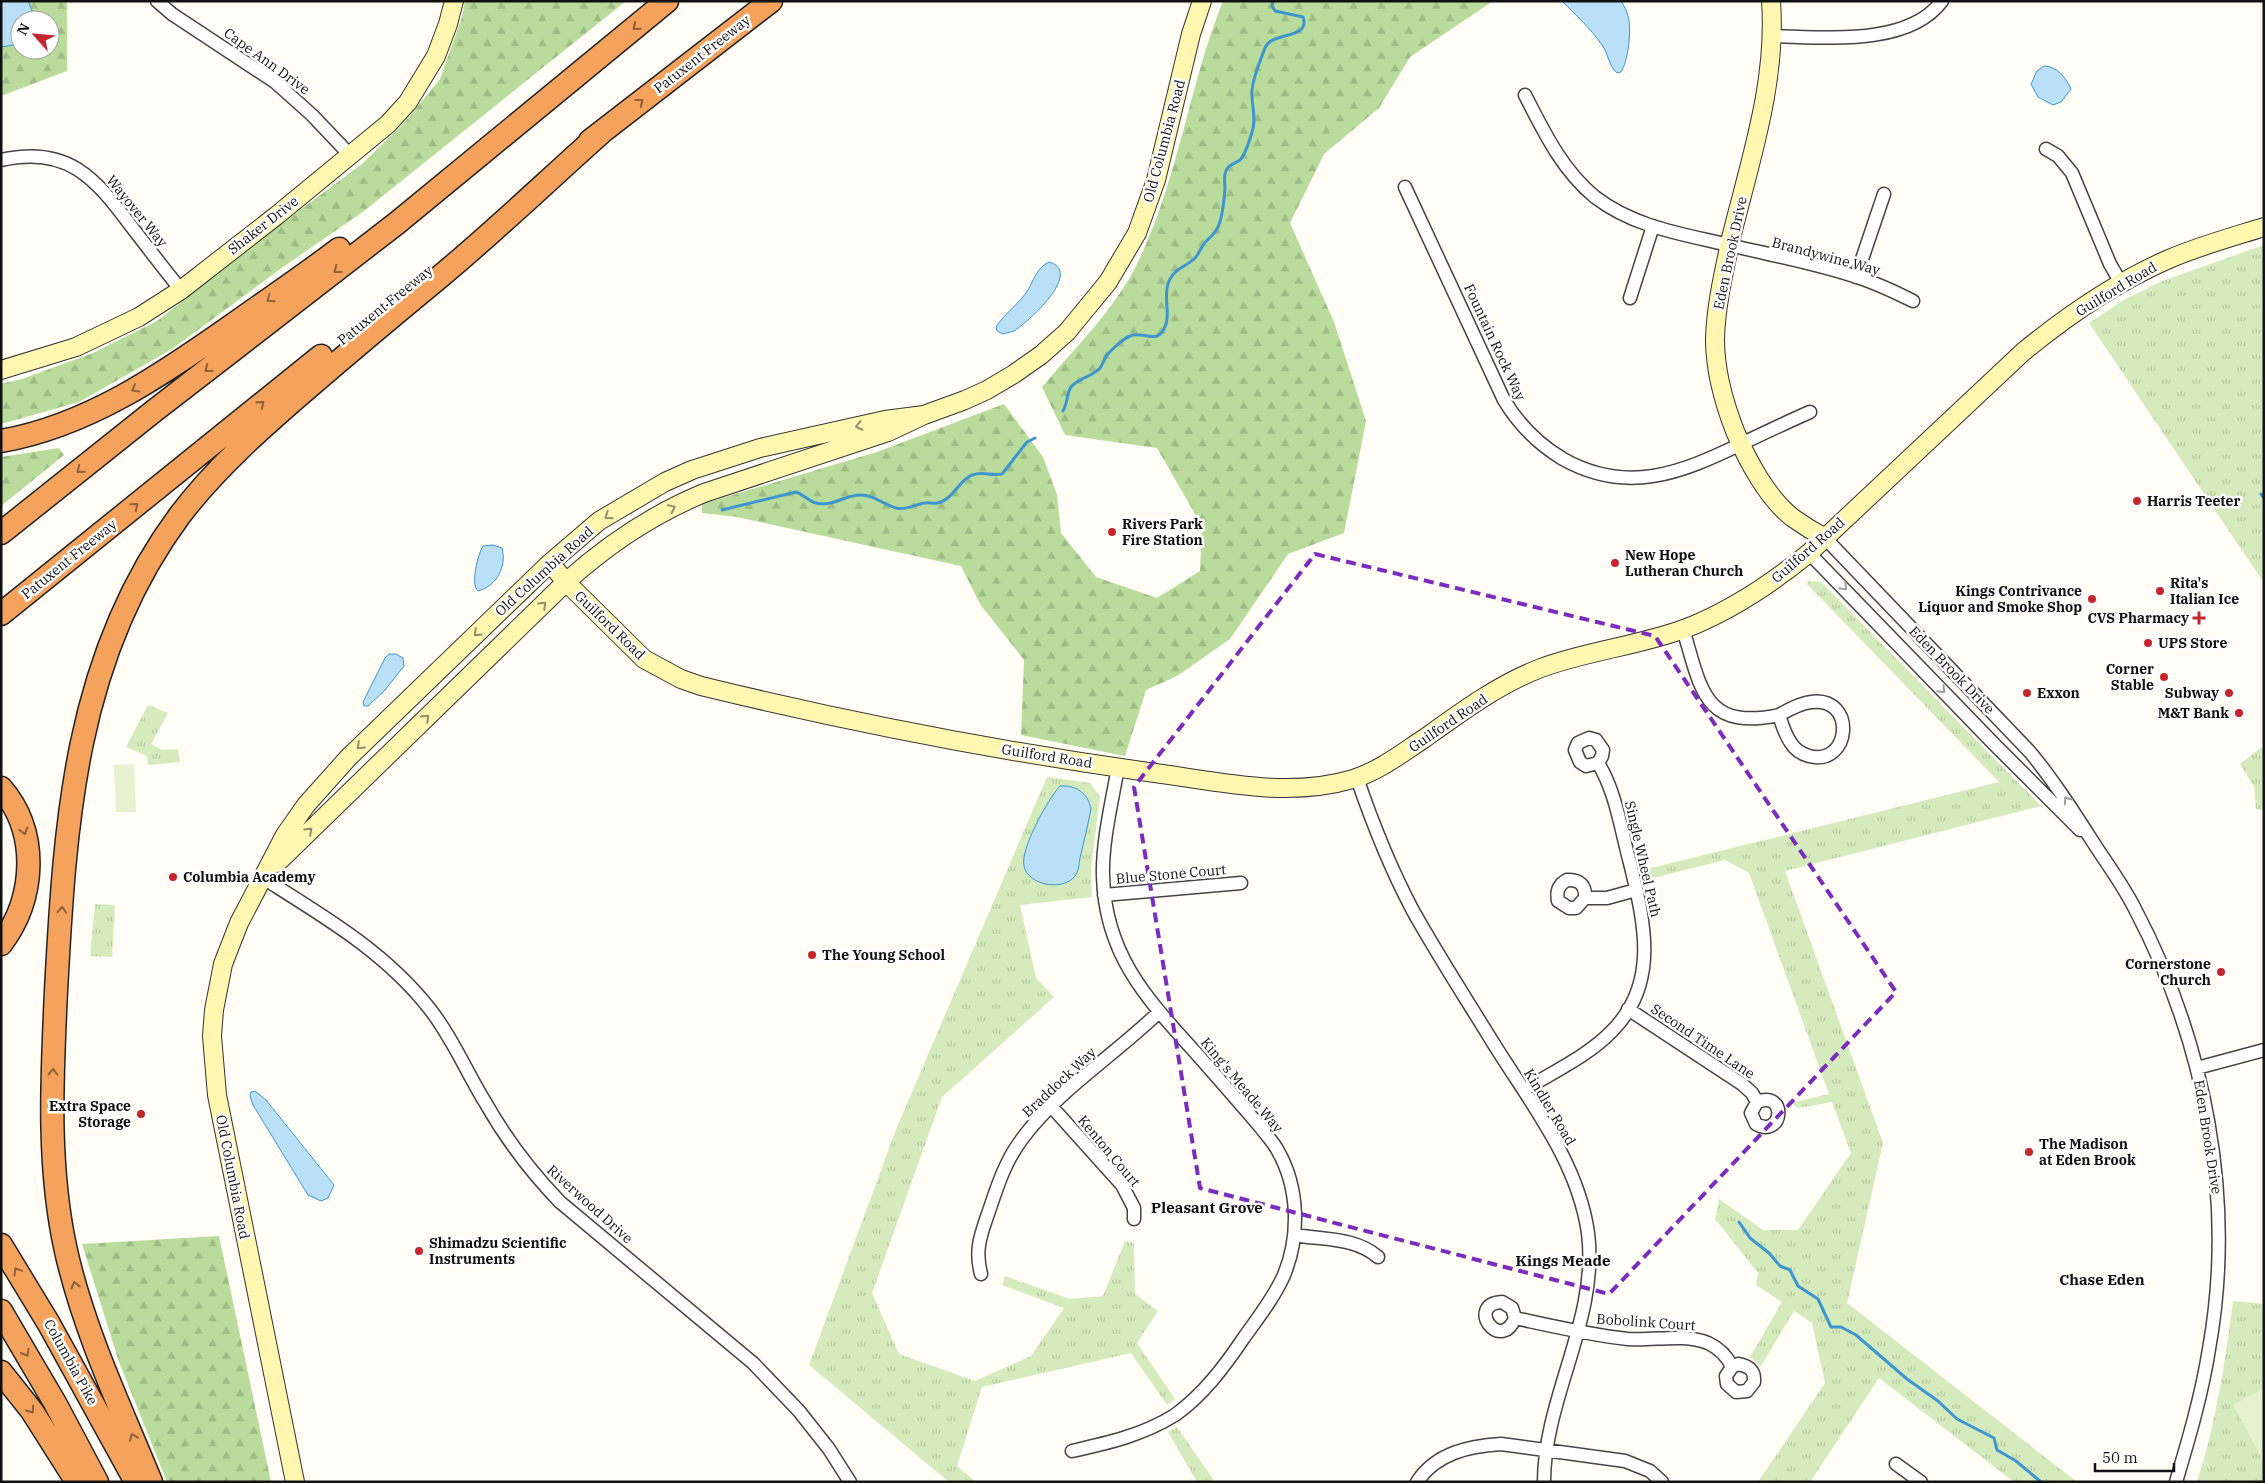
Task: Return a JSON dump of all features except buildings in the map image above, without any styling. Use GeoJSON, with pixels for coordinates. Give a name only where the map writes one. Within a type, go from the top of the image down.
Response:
{"type":"FeatureCollection","features":[{"type":"Feature","properties":{"kind":"highway"},"geometry":{"type":"LineString","coordinates":[[1,533],[154,411],[397,223],[667,1]]}},
{"type":"Feature","properties":{"kind":"highway","name":"Patuxent Freeway"},"geometry":{"type":"LineString","coordinates":[[1,614],[602,132],[771,1]]}},
{"type":"Feature","properties":{"kind":"highway"},"geometry":{"type":"LineString","coordinates":[[1,441],[46,429],[82,416],[116,400],[155,377],[320,263],[606,52]]}},
{"type":"Feature","properties":{"kind":"highway"},"geometry":{"type":"LineString","coordinates":[[151,1482],[95,1346],[77,1295],[63,1233],[54,1158],[52,1102],[54,1033],[72,802],[86,721],[100,672],[114,633],[133,591],[155,552],[180,515],[212,477],[268,422],[442,275],[602,132]]}},
{"type":"Feature","properties":{"kind":"highway"},"geometry":{"type":"LineString","coordinates":[[1,788],[18,813],[29,852],[26,894],[19,915],[1,944]]}},
{"type":"Feature","properties":{"kind":"highway","name":"Columbia Pike"},"geometry":{"type":"LineString","coordinates":[[1,1245],[58,1339],[136,1482]]}},
{"type":"Feature","properties":{"kind":"highway"},"geometry":{"type":"LineString","coordinates":[[1,1311],[55,1403],[97,1482]]}},
{"type":"Feature","properties":{"kind":"highway"},"geometry":{"type":"LineString","coordinates":[[1,1372],[37,1418],[77,1482]]}},
{"type":"Feature","properties":{"kind":"street","name":"Cape Ann Drive"},"geometry":{"type":"LineString","coordinates":[[157,1],[172,14],[282,88],[312,115],[350,156]]}},
{"type":"Feature","properties":{"kind":"street","name":"Shaker Drive"},"geometry":{"type":"LineString","coordinates":[[1,370],[52,356],[139,317],[181,290],[350,156],[388,124],[408,102],[436,56],[454,1]]}},
{"type":"Feature","properties":{"kind":"street","name":"Old Columbia Road"},"geometry":{"type":"LineString","coordinates":[[263,878],[297,842],[566,582],[615,540],[675,506],[736,481],[888,432],[924,415],[987,390],[1041,355],[1067,332],[1108,282],[1137,233],[1156,180],[1191,34],[1202,1]]}},
{"type":"Feature","properties":{"kind":"street","name":"Eden Brook Drive"},"geometry":{"type":"LineString","coordinates":[[1771,1],[1773,36],[1765,98],[1721,281],[1715,340],[1723,392],[1730,418],[1740,444],[1762,482],[1792,517],[1810,553],[1994,745],[2093,842]]}},
{"type":"Feature","properties":{"kind":"street"},"geometry":{"type":"LineString","coordinates":[[1773,36],[1844,36],[1891,32],[1912,26],[1925,19],[1942,1]]}},
{"type":"Feature","properties":{"kind":"street","name":"Brandywine Way"},"geometry":{"type":"LineString","coordinates":[[1525,95],[1549,141],[1578,181],[1610,208],[1630,219],[1856,276],[1913,301]]}},
{"type":"Feature","properties":{"kind":"street"},"geometry":{"type":"LineString","coordinates":[[2046,149],[2058,156],[2072,172],[2110,264],[2121,283]]}},
{"type":"Feature","properties":{"kind":"street","name":"Wayover Way"},"geometry":{"type":"LineString","coordinates":[[1,160],[34,156],[50,158],[83,172],[103,190],[181,290]]}},
{"type":"Feature","properties":{"kind":"street","name":"Fountain Rock Way"},"geometry":{"type":"LineString","coordinates":[[1405,188],[1504,400],[1522,427],[1552,453],[1574,465],[1604,475],[1629,478],[1648,477],[1688,468],[1810,412]]}},
{"type":"Feature","properties":{"kind":"street"},"geometry":{"type":"LineString","coordinates":[[1856,276],[1884,194]]}},
{"type":"Feature","properties":{"kind":"street"},"geometry":{"type":"LineString","coordinates":[[1630,298],[1653,226]]}},
{"type":"Feature","properties":{"kind":"street","name":"Guilford Road"},"geometry":{"type":"LineString","coordinates":[[550,563],[566,582],[644,659],[681,680],[944,740],[1118,768],[1270,789],[1298,790],[1329,785],[1357,778],[1381,766],[1466,710],[1520,678],[1570,659],[1683,629],[1752,596],[1810,553],[2023,352],[2049,331],[2121,283],[2170,258],[2264,227]]}},
{"type":"Feature","properties":{"kind":"street","name":"Old Columbia Road"},"geometry":{"type":"LineString","coordinates":[[295,1482],[217,1095],[213,1052],[214,1010],[223,964],[239,923],[285,835],[329,778],[550,563],[599,521],[665,482],[692,470],[760,448],[885,420],[924,415]]}},
{"type":"Feature","properties":{"kind":"street","name":"Eden Brook Drive"},"geometry":{"type":"LineString","coordinates":[[1792,517],[1825,538],[2030,752],[2069,802],[2134,908],[2156,953],[2183,1020],[2197,1068],[2208,1121],[2219,1211],[2217,1281],[2210,1348],[2195,1418],[2176,1482]]}},
{"type":"Feature","properties":{"kind":"street"},"geometry":{"type":"LineString","coordinates":[[1683,629],[1702,690],[1715,707],[1733,717],[1744,719],[1778,715],[1811,702],[1825,703],[1838,711],[1842,718],[1843,737],[1832,752],[1823,756],[1805,754],[1791,743],[1778,715]]}},
{"type":"Feature","properties":{"kind":"street","name":"Single Wheel Path"},"geometry":{"type":"LineString","coordinates":[[1524,1090],[1612,1032],[1628,1009],[1637,990],[1645,960],[1644,923],[1610,786],[1598,762]]}},
{"type":"Feature","properties":{"kind":"street","name":"King's Meade Way"},"geometry":{"type":"LineString","coordinates":[[1072,1450],[1118,1441],[1137,1434],[1174,1415],[1196,1397],[1221,1370],[1273,1297],[1284,1276],[1295,1234],[1296,1212],[1292,1190],[1278,1151],[1136,984],[1116,947],[1106,913],[1104,858],[1118,768]]}},
{"type":"Feature","properties":{"kind":"street","name":"Kindler Road"},"geometry":{"type":"LineString","coordinates":[[1357,778],[1383,847],[1412,909],[1524,1090],[1563,1158],[1576,1185],[1583,1208],[1588,1233],[1589,1274],[1578,1330],[1545,1451],[1544,1482]]}},
{"type":"Feature","properties":{"kind":"street","name":"Riverwood Drive"},"geometry":{"type":"LineString","coordinates":[[263,878],[361,941],[409,983],[442,1025],[501,1130],[540,1182],[560,1202],[753,1363],[799,1411],[829,1449],[850,1482]]}},
{"type":"Feature","properties":{"kind":"street","name":"Blue Stone Court"},"geometry":{"type":"LineString","coordinates":[[1104,895],[1241,883]]}},
{"type":"Feature","properties":{"kind":"street"},"geometry":{"type":"LineString","coordinates":[[1585,898],[1607,898],[1636,890]]}},
{"type":"Feature","properties":{"kind":"street","name":"Second Time Lane"},"geometry":{"type":"LineString","coordinates":[[1628,1009],[1742,1084],[1752,1093],[1757,1102]]}},
{"type":"Feature","properties":{"kind":"street","name":"Braddock Way"},"geometry":{"type":"LineString","coordinates":[[981,1274],[977,1260],[978,1247],[1002,1175],[1021,1140],[1051,1106],[1159,1012]]}},
{"type":"Feature","properties":{"kind":"street"},"geometry":{"type":"LineString","coordinates":[[2197,1068],[2264,1050]]}},
{"type":"Feature","properties":{"kind":"street","name":"Kenton Court"},"geometry":{"type":"LineString","coordinates":[[1051,1106],[1122,1185],[1134,1208],[1134,1219]]}},
{"type":"Feature","properties":{"kind":"street"},"geometry":{"type":"LineString","coordinates":[[1295,1234],[1358,1244],[1369,1249],[1378,1257]]}},
{"type":"Feature","properties":{"kind":"street","name":"Bobolink Court"},"geometry":{"type":"LineString","coordinates":[[1515,1318],[1629,1339],[1690,1338],[1721,1351],[1732,1366]]}},
{"type":"Feature","properties":{"kind":"street"},"geometry":{"type":"LineString","coordinates":[[1416,1482],[1436,1462],[1449,1454],[1464,1448],[1501,1444],[1625,1461],[1650,1470],[1662,1482]]}},
{"type":"Feature","properties":{"kind":"street"},"geometry":{"type":"LineString","coordinates":[[1896,1464],[1921,1482]]}},
{"type":"Feature","properties":{"kind":"highlighted area"},"geometry":{"type":"Polygon","coordinates":[[[1315,554],[1655,636],[1896,992],[1609,1294],[1200,1188],[1134,787],[1315,554]]]}},
{"type":"Feature","properties":{"kind":"green space"},"geometry":{"type":"Polygon","coordinates":[[[1,1],[67,1],[67,71],[1,96],[1,1]]]}},
{"type":"Feature","properties":{"kind":"green space"},"geometry":{"type":"Polygon","coordinates":[[[465,1],[626,1],[364,211],[283,267],[172,349],[79,402],[1,424],[1,384],[22,379],[93,353],[157,321],[277,227],[362,164],[403,124],[440,79],[462,17],[465,1]]]}},
{"type":"Feature","properties":{"kind":"green space"},"geometry":{"type":"Polygon","coordinates":[[[1223,1],[1493,1],[1410,57],[1379,108],[1324,154],[1290,223],[1334,322],[1366,421],[1344,533],[1288,554],[1230,639],[1177,676],[1146,690],[1125,756],[1021,735],[1024,660],[980,604],[961,566],[737,517],[702,513],[702,504],[877,452],[1004,404],[1043,457],[1057,495],[1061,533],[1096,577],[1157,598],[1200,571],[1202,526],[1157,448],[1065,435],[1042,387],[1104,315],[1135,268],[1150,236],[1162,203],[1201,67],[1223,1]]]}},
{"type":"Feature","properties":{"kind":"green space"},"geometry":{"type":"Polygon","coordinates":[[[2264,245],[2264,583],[2089,323],[2124,300],[2162,281],[2264,245]]]}},
{"type":"Feature","properties":{"kind":"green space"},"geometry":{"type":"Polygon","coordinates":[[[59,448],[64,455],[1,506],[1,457],[59,448]]]}},
{"type":"Feature","properties":{"kind":"green space"},"geometry":{"type":"Polygon","coordinates":[[[1809,581],[1821,582],[2041,806],[1785,871],[1883,1143],[1847,1303],[2077,1482],[2014,1482],[1879,1378],[1810,1482],[1758,1482],[1825,1383],[1812,1323],[1794,1311],[1761,1366],[1750,1357],[1782,1302],[1756,1285],[1758,1273],[1715,1219],[1719,1199],[1763,1230],[1798,1230],[1851,1153],[1832,1102],[1798,1108],[1791,1103],[1829,1094],[1749,873],[1725,860],[1645,880],[1643,870],[1999,782],[1807,584],[1809,581]]]}},
{"type":"Feature","properties":{"kind":"green space"},"geometry":{"type":"Polygon","coordinates":[[[148,705],[168,713],[151,744],[162,750],[178,749],[180,762],[148,765],[147,756],[126,747],[148,705]]]}},
{"type":"Feature","properties":{"kind":"green space"},"geometry":{"type":"Polygon","coordinates":[[[2264,745],[2264,811],[2256,809],[2254,787],[2240,764],[2264,745]]]}},
{"type":"Feature","properties":{"kind":"green space"},"geometry":{"type":"Polygon","coordinates":[[[134,764],[136,812],[116,812],[114,765],[134,764]]]}},
{"type":"Feature","properties":{"kind":"green space"},"geometry":{"type":"Polygon","coordinates":[[[1047,777],[1090,783],[1100,797],[1091,868],[1092,897],[1020,905],[1036,978],[1054,997],[942,1097],[872,1293],[899,1354],[975,1381],[1031,1356],[1064,1308],[1002,1285],[1005,1276],[1070,1299],[1103,1296],[1125,1241],[1134,1243],[1135,1294],[1158,1311],[1137,1343],[1175,1399],[1167,1405],[1131,1353],[982,1387],[957,1466],[976,1482],[949,1482],[809,1365],[897,1127],[1047,777]]]}},
{"type":"Feature","properties":{"kind":"green space"},"geometry":{"type":"Polygon","coordinates":[[[95,904],[115,905],[112,957],[90,956],[95,904]]]}},
{"type":"Feature","properties":{"kind":"green space"},"geometry":{"type":"Polygon","coordinates":[[[219,1236],[271,1482],[167,1482],[119,1362],[82,1244],[219,1236]]]}},
{"type":"Feature","properties":{"kind":"green space"},"geometry":{"type":"Polygon","coordinates":[[[2233,1301],[2264,1304],[2264,1482],[2197,1482],[2210,1438],[2219,1393],[2233,1301]]]}},
{"type":"Feature","properties":{"kind":"green space"},"geometry":{"type":"Polygon","coordinates":[[[2264,1388],[2264,1462],[2233,1405],[2264,1388]]]}},
{"type":"Feature","properties":{"kind":"green space"},"geometry":{"type":"Polygon","coordinates":[[[1177,1427],[1215,1482],[1197,1482],[1168,1432],[1177,1427]]]}},
{"type":"Feature","properties":{"kind":"water"},"geometry":{"type":"Polygon","coordinates":[[[1,1],[28,1],[32,10],[10,10],[10,46],[1,47],[1,1]]]}},
{"type":"Feature","properties":{"kind":"water"},"geometry":{"type":"Polygon","coordinates":[[[1562,1],[1621,1],[1628,14],[1630,29],[1627,53],[1621,72],[1617,73],[1614,70],[1598,39],[1562,1]]]}},
{"type":"Feature","properties":{"kind":"water"},"geometry":{"type":"Polygon","coordinates":[[[2044,66],[2057,70],[2071,89],[2061,102],[2053,105],[2038,97],[2031,84],[2037,71],[2044,66]]]}},
{"type":"Feature","properties":{"kind":"water"},"geometry":{"type":"Polygon","coordinates":[[[1049,262],[1058,267],[1060,276],[1057,286],[1050,297],[1030,318],[1014,331],[1003,334],[997,331],[996,327],[999,322],[1028,290],[1039,271],[1049,262]]]}},
{"type":"Feature","properties":{"kind":"water"},"geometry":{"type":"Polygon","coordinates":[[[493,545],[502,548],[502,568],[490,585],[478,591],[475,576],[479,556],[483,546],[493,545]]]}},
{"type":"Feature","properties":{"kind":"water"},"geometry":{"type":"Polygon","coordinates":[[[389,654],[396,654],[403,658],[404,666],[385,690],[368,706],[364,706],[363,702],[385,658],[389,654]]]}},
{"type":"Feature","properties":{"kind":"water"},"geometry":{"type":"Polygon","coordinates":[[[1060,786],[1071,787],[1080,791],[1084,794],[1091,809],[1077,873],[1072,879],[1057,885],[1033,879],[1027,873],[1024,866],[1024,858],[1036,824],[1060,786]]]}},
{"type":"Feature","properties":{"kind":"water"},"geometry":{"type":"Polygon","coordinates":[[[255,1091],[266,1100],[334,1185],[328,1198],[321,1201],[308,1195],[253,1105],[250,1096],[251,1092],[255,1091]]]}},
{"type":"Feature","properties":{"kind":"waterway"},"geometry":{"type":"LineString","coordinates":[[1063,411],[1071,387],[1097,371],[1107,355],[1127,337],[1134,335],[1153,337],[1161,334],[1166,324],[1166,293],[1171,277],[1195,258],[1204,244],[1217,230],[1223,208],[1226,171],[1229,166],[1242,158],[1253,127],[1253,85],[1265,48],[1275,39],[1301,29],[1304,24],[1303,17],[1275,11],[1272,6],[1273,1]]}},
{"type":"Feature","properties":{"kind":"waterway"},"geometry":{"type":"LineString","coordinates":[[722,510],[796,492],[819,504],[831,503],[860,495],[870,496],[900,509],[926,503],[937,503],[951,495],[963,481],[972,475],[979,473],[1002,474],[1027,442],[1035,438]]}},
{"type":"Feature","properties":{"kind":"waterway"},"geometry":{"type":"LineString","coordinates":[[2261,494],[2264,498]]}},
{"type":"Feature","properties":{"kind":"waterway"},"geometry":{"type":"LineString","coordinates":[[1739,1222],[1750,1238],[1769,1253],[1780,1266],[1790,1270],[1798,1286],[1818,1299],[1831,1327],[1841,1327],[1856,1335],[1907,1379],[1938,1401],[1957,1419],[1994,1438],[1997,1450],[2016,1461],[2041,1482]]}},
{"type":"Feature","properties":{"kind":"place","name":"Harris Teeter"},"geometry":{"type":"Point","coordinates":[2137,501]}},
{"type":"Feature","properties":{"kind":"place","name":"Rivers Park Fire Station"},"geometry":{"type":"Point","coordinates":[1112,532]}},
{"type":"Feature","properties":{"kind":"place","name":"New Hope Lutheran Church"},"geometry":{"type":"Point","coordinates":[1615,563]}},
{"type":"Feature","properties":{"kind":"place","name":"Rita's Italian Ice"},"geometry":{"type":"Point","coordinates":[2160,591]}},
{"type":"Feature","properties":{"kind":"place","name":"Kings Contrivance Liquor and Smoke Shop"},"geometry":{"type":"Point","coordinates":[2092,599]}},
{"type":"Feature","properties":{"kind":"place","name":"CVS Pharmacy"},"geometry":{"type":"Point","coordinates":[2199,618]}},
{"type":"Feature","properties":{"kind":"place","name":"UPS Store"},"geometry":{"type":"Point","coordinates":[2148,643]}},
{"type":"Feature","properties":{"kind":"place","name":"Corner Stable"},"geometry":{"type":"Point","coordinates":[2164,677]}},
{"type":"Feature","properties":{"kind":"place","name":"Exxon"},"geometry":{"type":"Point","coordinates":[2027,693]}},
{"type":"Feature","properties":{"kind":"place","name":"Subway"},"geometry":{"type":"Point","coordinates":[2229,693]}},
{"type":"Feature","properties":{"kind":"place","name":"M&T Bank"},"geometry":{"type":"Point","coordinates":[2239,713]}},
{"type":"Feature","properties":{"kind":"place","name":"Columbia Academy"},"geometry":{"type":"Point","coordinates":[173,877]}},
{"type":"Feature","properties":{"kind":"place","name":"The Young School"},"geometry":{"type":"Point","coordinates":[812,955]}},
{"type":"Feature","properties":{"kind":"place","name":"Cornerstone Church"},"geometry":{"type":"Point","coordinates":[2221,972]}},
{"type":"Feature","properties":{"kind":"place","name":"Extra Space Storage"},"geometry":{"type":"Point","coordinates":[141,1114]}},
{"type":"Feature","properties":{"kind":"place","name":"The Madison at Eden Brook"},"geometry":{"type":"Point","coordinates":[2029,1152]}},
{"type":"Feature","properties":{"kind":"place","name":"Shimadzu Scientific Instruments"},"geometry":{"type":"Point","coordinates":[419,1251]}},
{"type":"Feature","properties":{"kind":"district","name":"Pleasant Grove"},"geometry":{"type":"Point","coordinates":[1207,1207]}},
{"type":"Feature","properties":{"kind":"district","name":"Kings Meade"},"geometry":{"type":"Point","coordinates":[1563,1260]}},
{"type":"Feature","properties":{"kind":"district","name":"Chase Eden"},"geometry":{"type":"Point","coordinates":[2102,1279]}}]}
